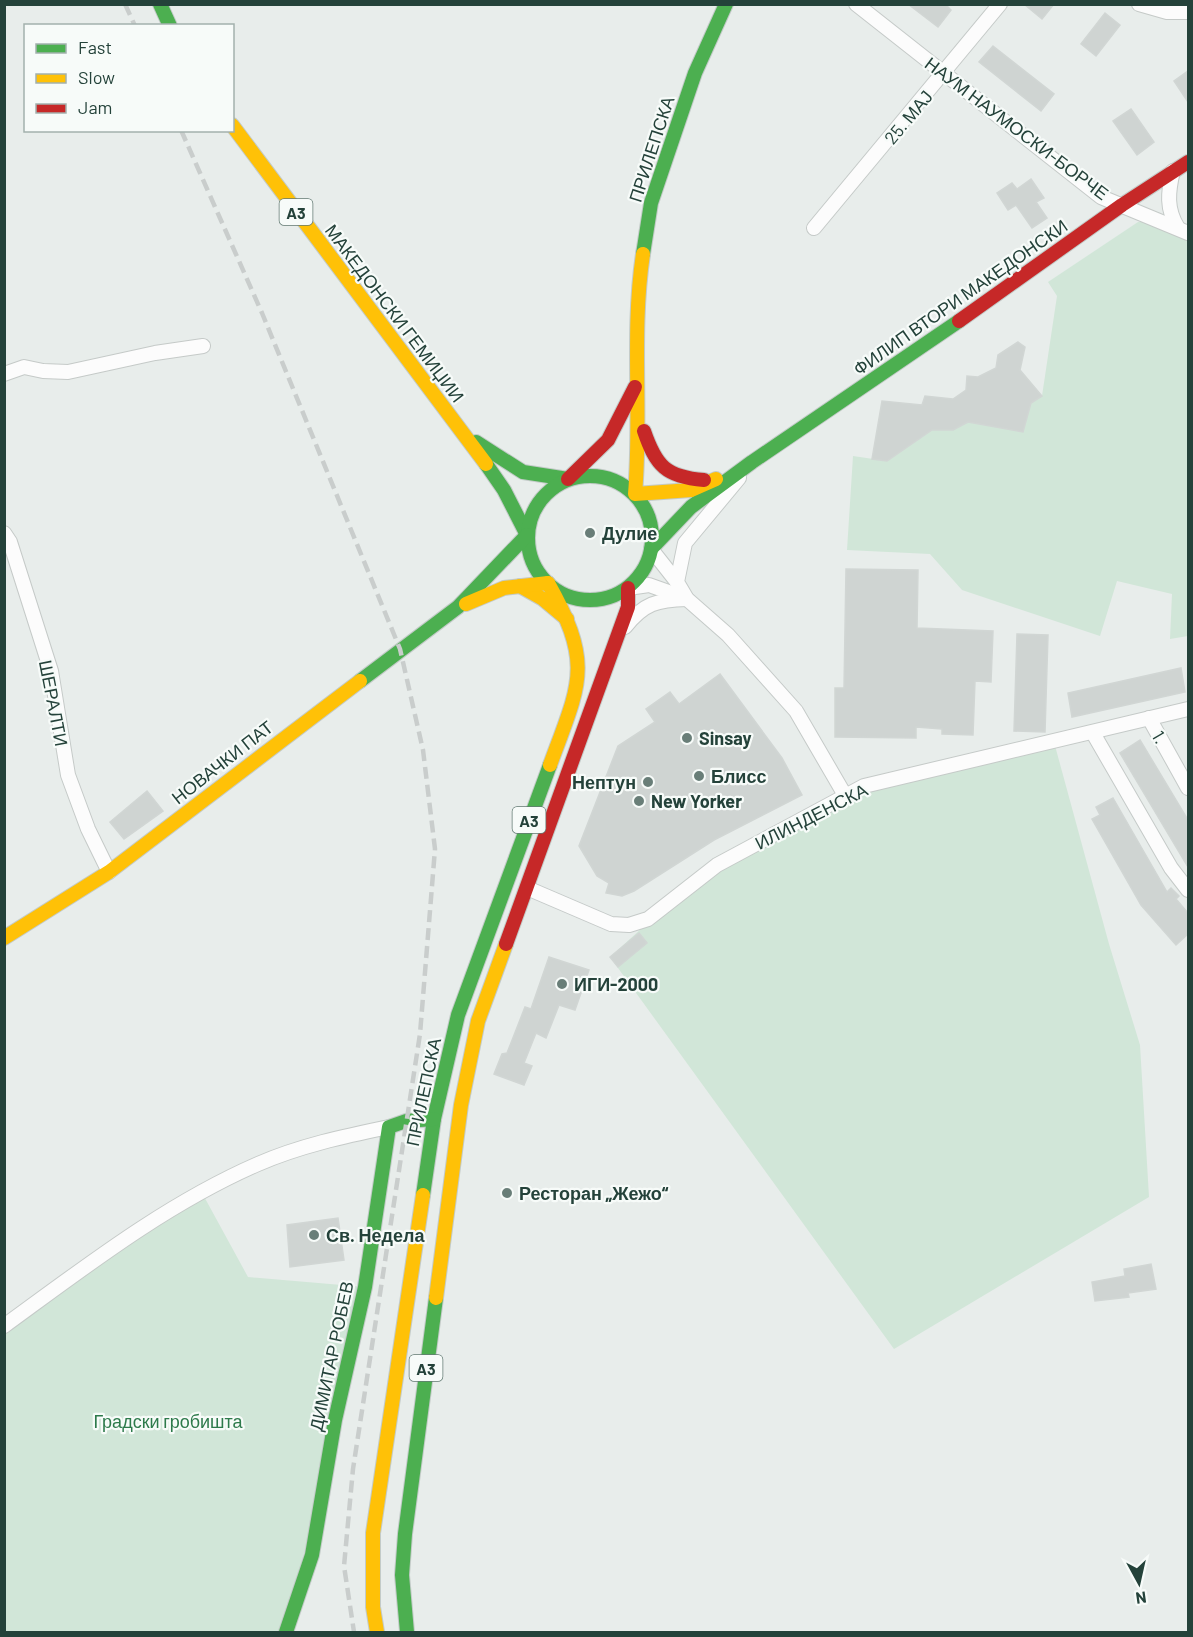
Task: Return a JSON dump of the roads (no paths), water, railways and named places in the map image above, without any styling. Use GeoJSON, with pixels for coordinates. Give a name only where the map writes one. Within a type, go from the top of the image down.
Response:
{"type":"FeatureCollection","features":[{"type":"Feature","properties":{"kind":"main road"},"geometry":{"type":"LineString","coordinates":[[160,4],[169,24]]}},
{"type":"Feature","properties":{"kind":"main road","name":"ПРИЛЕПСКА"},"geometry":{"type":"LineString","coordinates":[[634,494],[637,294],[651,203],[695,73],[726,4]]}},
{"type":"Feature","properties":{"kind":"main road","name":"МАКЕДОНСКИ ГЕМИЏИИ"},"geometry":{"type":"LineString","coordinates":[[234,128],[466,435]]}},
{"type":"Feature","properties":{"kind":"main road","name":"ФИЛИП ВТОРИ МАКЕДОНСКИ"},"geometry":{"type":"LineString","coordinates":[[752,462],[903,361],[1122,205],[1188,162]]}},
{"type":"Feature","properties":{"kind":"main road","name":"ПРИЛЕПСКА"},"geometry":{"type":"LineString","coordinates":[[568,479],[608,440],[636,385]]}},
{"type":"Feature","properties":{"kind":"main road"},"geometry":{"type":"LineString","coordinates":[[637,409],[652,458],[662,469],[674,477],[712,480]]}},
{"type":"Feature","properties":{"kind":"main road","name":"A3"},"geometry":{"type":"LineString","coordinates":[[466,435],[523,472],[568,479],[585,475],[603,477],[620,483],[634,494],[646,510],[652,529],[651,549],[639,577],[628,588],[613,596],[596,600],[578,599],[561,594],[536,570],[529,553],[527,535],[510,501],[466,435]]}},
{"type":"Feature","properties":{"kind":"main road"},"geometry":{"type":"LineString","coordinates":[[634,494],[691,490],[752,462]]}},
{"type":"Feature","properties":{"kind":"main road"},"geometry":{"type":"LineString","coordinates":[[651,549],[691,507],[752,462]]}},
{"type":"Feature","properties":{"kind":"main road"},"geometry":{"type":"LineString","coordinates":[[458,607],[527,535],[531,517],[539,501],[552,488],[568,479]]}},
{"type":"Feature","properties":{"kind":"main road"},"geometry":{"type":"LineString","coordinates":[[505,557],[513,524],[510,501]]}},
{"type":"Feature","properties":{"kind":"main road"},"geometry":{"type":"LineString","coordinates":[[458,607],[504,588],[548,583]]}},
{"type":"Feature","properties":{"kind":"main road","name":"ПРИЛЕПСКА"},"geometry":{"type":"LineString","coordinates":[[377,1632],[373,1607],[373,1533],[434,1119],[458,1015],[576,693],[579,677],[577,643],[570,621],[548,583]]}},
{"type":"Feature","properties":{"kind":"main road"},"geometry":{"type":"LineString","coordinates":[[520,586],[543,599],[570,621]]}},
{"type":"Feature","properties":{"kind":"main road","name":"A3"},"geometry":{"type":"LineString","coordinates":[[406,1632],[402,1575],[405,1534],[461,1105],[478,1021],[628,607],[628,588]]}},
{"type":"Feature","properties":{"kind":"main road","name":"НОВАЧКИ ПАТ"},"geometry":{"type":"LineString","coordinates":[[4,938],[110,872],[458,607]]}},
{"type":"Feature","properties":{"kind":"main road"},"geometry":{"type":"LineString","coordinates":[[389,1127],[406,1121],[434,1119]]}},
{"type":"Feature","properties":{"kind":"main road","name":"ДИМИТАР РОБЕВ"},"geometry":{"type":"LineString","coordinates":[[286,1632],[312,1555],[335,1420],[365,1287],[389,1127]]}},
{"type":"Feature","properties":{"kind":"street","name":"НАУМ НАУМОСКИ-БОРЧЕ"},"geometry":{"type":"LineString","coordinates":[[856,4],[1101,197],[1183,230]]}},
{"type":"Feature","properties":{"kind":"street","name":"25. МАЈ"},"geometry":{"type":"LineString","coordinates":[[814,228],[1000,4]]}},
{"type":"Feature","properties":{"kind":"street"},"geometry":{"type":"LineString","coordinates":[[1139,4],[1167,12],[1188,12]]}},
{"type":"Feature","properties":{"kind":"street"},"geometry":{"type":"LineString","coordinates":[[1173,171],[1168,189],[1169,210],[1183,230]]}},
{"type":"Feature","properties":{"kind":"street"},"geometry":{"type":"LineString","coordinates":[[4,374],[24,367],[43,371],[68,372],[155,353],[203,346]]}},
{"type":"Feature","properties":{"kind":"street"},"geometry":{"type":"LineString","coordinates":[[677,582],[685,543],[752,462]]}},
{"type":"Feature","properties":{"kind":"street","name":"ШЕРАЛТИ"},"geometry":{"type":"LineString","coordinates":[[4,533],[10,542],[51,671],[68,775],[88,829],[110,872]]}},
{"type":"Feature","properties":{"kind":"street"},"geometry":{"type":"LineString","coordinates":[[651,549],[677,582],[687,599],[728,635],[796,711],[846,797]]}},
{"type":"Feature","properties":{"kind":"street"},"geometry":{"type":"LineString","coordinates":[[628,588],[649,585],[687,599]]}},
{"type":"Feature","properties":{"kind":"street"},"geometry":{"type":"LineString","coordinates":[[617,638],[634,615],[653,602],[687,599]]}},
{"type":"Feature","properties":{"kind":"street","name":"ИЛИНДЕНСКА"},"geometry":{"type":"LineString","coordinates":[[527,888],[611,924],[629,925],[648,919],[717,865],[864,786],[1188,709]]}},
{"type":"Feature","properties":{"kind":"street","name":"1."},"geometry":{"type":"LineString","coordinates":[[1149,718],[1188,788]]}},
{"type":"Feature","properties":{"kind":"street"},"geometry":{"type":"LineString","coordinates":[[1092,733],[1170,868],[1188,890]]}},
{"type":"Feature","properties":{"kind":"street"},"geometry":{"type":"LineString","coordinates":[[4,1326],[101,1255],[201,1191],[296,1149],[389,1127]]}},
{"type":"Feature","properties":{"kind":"railway"},"geometry":{"type":"LineString","coordinates":[[125,4],[134,24]]}},
{"type":"Feature","properties":{"kind":"railway"},"geometry":{"type":"LineString","coordinates":[[182,132],[262,313],[400,649],[423,750],[435,849],[420,1034],[353,1469],[344,1566],[354,1632]]}},
{"type":"Feature","properties":{"kind":"place","name":"Дулие"},"geometry":{"type":"Point","coordinates":[590,533]}},
{"type":"Feature","properties":{"kind":"place","name":"Sinsay"},"geometry":{"type":"Point","coordinates":[687,738]}},
{"type":"Feature","properties":{"kind":"place","name":"Блисс"},"geometry":{"type":"Point","coordinates":[699,776]}},
{"type":"Feature","properties":{"kind":"place","name":"Нептун"},"geometry":{"type":"Point","coordinates":[648,782]}},
{"type":"Feature","properties":{"kind":"place","name":"New Yorker"},"geometry":{"type":"Point","coordinates":[639,801]}},
{"type":"Feature","properties":{"kind":"place","name":"ИГИ-2000"},"geometry":{"type":"Point","coordinates":[562,984]}},
{"type":"Feature","properties":{"kind":"place","name":"Ресторан „Жежо“"},"geometry":{"type":"Point","coordinates":[507,1193]}},
{"type":"Feature","properties":{"kind":"place","name":"Св. Недела"},"geometry":{"type":"Point","coordinates":[314,1235]}},
{"type":"Feature","properties":{"kind":"park label","name":"Градски гробишта"},"geometry":{"type":"Point","coordinates":[168,1421]}}]}
